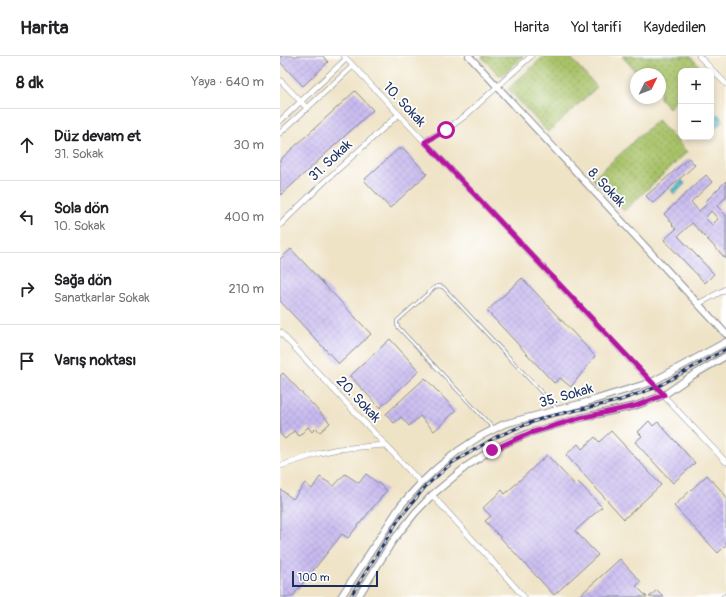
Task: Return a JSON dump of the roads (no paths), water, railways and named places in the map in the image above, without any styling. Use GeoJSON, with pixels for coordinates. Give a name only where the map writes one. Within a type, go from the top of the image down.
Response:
{"type":"FeatureCollection","features":[{"type":"Feature","properties":{"kind":"street","name":"8. Sokak"},"geometry":{"type":"LineString","coordinates":[[469,56],[726,334]]}},
{"type":"Feature","properties":{"kind":"street"},"geometry":{"type":"LineString","coordinates":[[425,142],[446,130],[464,116],[531,56]]}},
{"type":"Feature","properties":{"kind":"street"},"geometry":{"type":"LineString","coordinates":[[699,56],[726,84]]}},
{"type":"Feature","properties":{"kind":"street"},"geometry":{"type":"LineString","coordinates":[[280,121],[345,57]]}},
{"type":"Feature","properties":{"kind":"street","name":"10. Sokak"},"geometry":{"type":"LineString","coordinates":[[345,57],[726,462]]}},
{"type":"Feature","properties":{"kind":"street"},"geometry":{"type":"LineString","coordinates":[[280,133],[353,66]]}},
{"type":"Feature","properties":{"kind":"street"},"geometry":{"type":"LineString","coordinates":[[280,80],[307,108]]}},
{"type":"Feature","properties":{"kind":"street","name":"31. Sokak"},"geometry":{"type":"LineString","coordinates":[[280,225],[398,114]]}},
{"type":"Feature","properties":{"kind":"street"},"geometry":{"type":"LineString","coordinates":[[698,304],[726,289]]}},
{"type":"Feature","properties":{"kind":"street","name":"20. Sokak"},"geometry":{"type":"LineString","coordinates":[[280,332],[421,483]]}},
{"type":"Feature","properties":{"kind":"street","name":"35. Sokak"},"geometry":{"type":"LineString","coordinates":[[340,597],[401,505],[421,483],[458,451],[479,437],[504,424],[559,410],[652,382],[726,342]]}},
{"type":"Feature","properties":{"kind":"street"},"geometry":{"type":"LineString","coordinates":[[358,597],[392,542],[415,513],[432,495],[467,466],[492,450],[530,433],[580,418],[635,406],[664,395],[690,377],[726,356]]}},
{"type":"Feature","properties":{"kind":"street"},"geometry":{"type":"LineString","coordinates":[[280,466],[320,453],[338,449],[385,445]]}},
{"type":"Feature","properties":{"kind":"street"},"geometry":{"type":"LineString","coordinates":[[432,495],[524,597]]}},
{"type":"Feature","properties":{"kind":"lane"},"geometry":{"type":"LineString","coordinates":[[494,430],[398,327],[397,321],[435,287],[443,287],[559,410]]}},
{"type":"Feature","properties":{"kind":"water"},"geometry":{"type":"Polygon","coordinates":[[[718,114],[723,121],[714,129],[714,117],[718,114]]]}},
{"type":"Feature","properties":{"kind":"water"},"geometry":{"type":"Polygon","coordinates":[[[682,180],[685,184],[674,194],[671,190],[682,180]]]}},
{"type":"Feature","properties":{"kind":"railway"},"geometry":{"type":"LineString","coordinates":[[350,597],[399,519],[426,486],[452,463],[496,437],[546,417],[618,401],[657,387],[726,349]]}}]}
